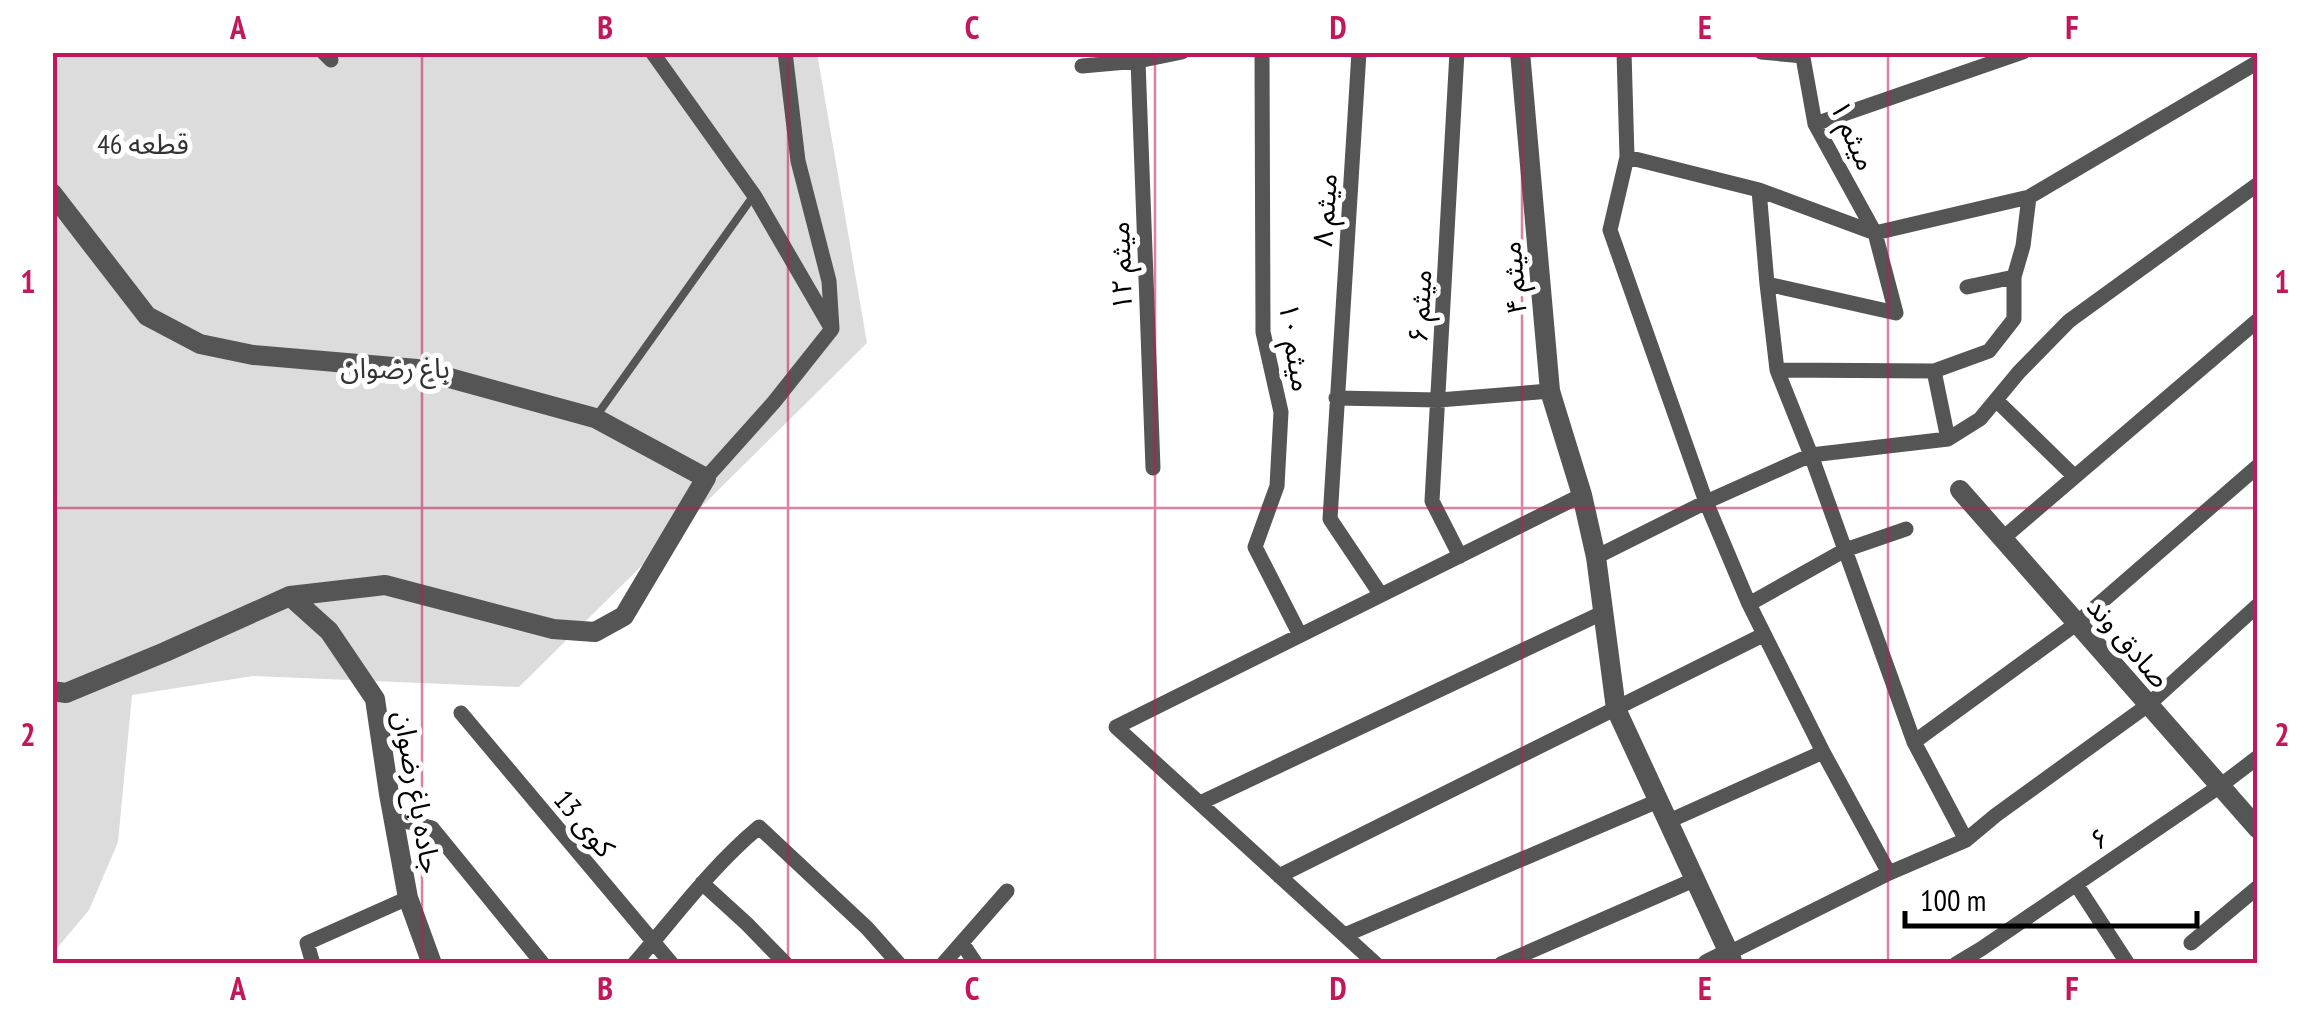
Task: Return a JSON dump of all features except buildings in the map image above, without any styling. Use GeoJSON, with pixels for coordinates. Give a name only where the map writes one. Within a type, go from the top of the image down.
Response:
{"type":"FeatureCollection","features":[{"type":"Feature","properties":{"kind":"street"},"geometry":{"type":"LineString","coordinates":[[652,52],[754,195],[832,329]]}},
{"type":"Feature","properties":{"kind":"street"},"geometry":{"type":"LineString","coordinates":[[52,691],[66,693],[290,596],[385,585],[553,628],[594,632],[624,616],[706,478],[832,329],[829,281],[798,161],[785,52]]}},
{"type":"Feature","properties":{"kind":"street"},"geometry":{"type":"LineString","coordinates":[[1089,61],[1138,61],[1182,52]]}},
{"type":"Feature","properties":{"kind":"street","name":"۱۰ میثم"},"geometry":{"type":"LineString","coordinates":[[1262,52],[1262,332],[1281,412],[1277,486],[1255,548],[1300,635]]}},
{"type":"Feature","properties":{"kind":"street","name":"۸ میثم"},"geometry":{"type":"LineString","coordinates":[[1360,52],[1330,519],[1380,595]]}},
{"type":"Feature","properties":{"kind":"street","name":"۶ میثم"},"geometry":{"type":"LineString","coordinates":[[1458,52],[1432,501],[1460,556]]}},
{"type":"Feature","properties":{"kind":"street","name":"۴ میثم"},"geometry":{"type":"LineString","coordinates":[[1520,52],[1550,391],[1582,495],[1596,558],[1616,708],[1731,958]]}},
{"type":"Feature","properties":{"kind":"street"},"geometry":{"type":"LineString","coordinates":[[1624,52],[1627,157],[1610,230],[1706,502],[1749,604],[1822,752],[1890,873]]}},
{"type":"Feature","properties":{"kind":"street"},"geometry":{"type":"LineString","coordinates":[[1761,52],[1802,54]]}},
{"type":"Feature","properties":{"kind":"street"},"geometry":{"type":"LineString","coordinates":[[1815,124],[2023,52]]}},
{"type":"Feature","properties":{"kind":"street","name":"۱ میثم"},"geometry":{"type":"LineString","coordinates":[[1766,284],[1896,313],[1875,233],[1815,124],[1802,54]]}},
{"type":"Feature","properties":{"kind":"street","name":"۱۲ میثم"},"geometry":{"type":"LineString","coordinates":[[1138,61],[1153,468]]}},
{"type":"Feature","properties":{"kind":"street"},"geometry":{"type":"LineString","coordinates":[[1627,157],[1759,190],[1875,233],[2030,197],[2258,62]]}},
{"type":"Feature","properties":{"kind":"street"},"geometry":{"type":"LineString","coordinates":[[1596,558],[1811,455],[1948,438],[1980,419],[2069,321],[2258,184]]}},
{"type":"Feature","properties":{"kind":"street"},"geometry":{"type":"LineString","coordinates":[[1759,190],[1777,370],[1914,742],[1966,840]]}},
{"type":"Feature","properties":{"kind":"street"},"geometry":{"type":"LineString","coordinates":[[52,193],[147,316],[200,344],[253,355],[417,370],[595,418],[706,478]]}},
{"type":"Feature","properties":{"kind":"street"},"geometry":{"type":"LineString","coordinates":[[1777,370],[1934,371],[1989,351],[2014,319],[2014,276],[2030,197]]}},
{"type":"Feature","properties":{"kind":"street"},"geometry":{"type":"LineString","coordinates":[[1967,287],[2014,276]]}},
{"type":"Feature","properties":{"kind":"street"},"geometry":{"type":"LineString","coordinates":[[2002,539],[2258,320]]}},
{"type":"Feature","properties":{"kind":"street"},"geometry":{"type":"LineString","coordinates":[[1934,371],[1948,438]]}},
{"type":"Feature","properties":{"kind":"street"},"geometry":{"type":"LineString","coordinates":[[1336,398],[1439,400],[1550,391]]}},
{"type":"Feature","properties":{"kind":"street"},"geometry":{"type":"LineString","coordinates":[[1996,400],[2074,476]]}},
{"type":"Feature","properties":{"kind":"street"},"geometry":{"type":"LineString","coordinates":[[1914,742],[2076,624],[2258,466]]}},
{"type":"Feature","properties":{"kind":"street","name":"صادق وند"},"geometry":{"type":"LineString","coordinates":[[1960,490],[2258,829]]}},
{"type":"Feature","properties":{"kind":"street"},"geometry":{"type":"LineString","coordinates":[[1376,964],[1116,727],[1582,495]]}},
{"type":"Feature","properties":{"kind":"street"},"geometry":{"type":"LineString","coordinates":[[1749,604],[1845,550],[1906,529]]}},
{"type":"Feature","properties":{"kind":"street","name":"جاده باغ رضوان"},"geometry":{"type":"LineString","coordinates":[[290,596],[329,631],[375,700],[408,898],[432,964]]}},
{"type":"Feature","properties":{"kind":"street"},"geometry":{"type":"LineString","coordinates":[[1707,964],[1731,958],[1890,873],[1966,840],[2148,704],[2258,605]]}},
{"type":"Feature","properties":{"kind":"street"},"geometry":{"type":"LineString","coordinates":[[1200,804],[1602,612]]}},
{"type":"Feature","properties":{"kind":"street"},"geometry":{"type":"LineString","coordinates":[[1280,876],[1763,635]]}},
{"type":"Feature","properties":{"kind":"street","name":"کوی 13"},"geometry":{"type":"LineString","coordinates":[[461,713],[672,964]]}},
{"type":"Feature","properties":{"kind":"street"},"geometry":{"type":"LineString","coordinates":[[1669,821],[1822,752]]}},
{"type":"Feature","properties":{"kind":"street","name":"۶"},"geometry":{"type":"LineString","coordinates":[[1956,964],[1982,950],[2258,757]]}},
{"type":"Feature","properties":{"kind":"street"},"geometry":{"type":"LineString","coordinates":[[1345,936],[1660,800]]}},
{"type":"Feature","properties":{"kind":"street"},"geometry":{"type":"LineString","coordinates":[[393,818],[432,828],[544,964]]}},
{"type":"Feature","properties":{"kind":"street"},"geometry":{"type":"LineString","coordinates":[[634,964],[702,883],[759,827],[867,928],[899,964]]}},
{"type":"Feature","properties":{"kind":"street"},"geometry":{"type":"LineString","coordinates":[[1501,964],[1696,879]]}},
{"type":"Feature","properties":{"kind":"street"},"geometry":{"type":"LineString","coordinates":[[702,883],[786,964]]}},
{"type":"Feature","properties":{"kind":"street"},"geometry":{"type":"LineString","coordinates":[[2076,884],[2128,964]]}},
{"type":"Feature","properties":{"kind":"street"},"geometry":{"type":"LineString","coordinates":[[2191,943],[2258,888]]}},
{"type":"Feature","properties":{"kind":"street"},"geometry":{"type":"LineString","coordinates":[[943,964],[1007,892]]}},
{"type":"Feature","properties":{"kind":"street"},"geometry":{"type":"LineString","coordinates":[[313,964],[307,944],[408,898]]}},
{"type":"Feature","properties":{"kind":"street"},"geometry":{"type":"LineString","coordinates":[[962,944],[976,964]]}},
{"type":"Feature","properties":{"kind":"lane"},"geometry":{"type":"LineString","coordinates":[[595,418],[754,195]]}},
{"type":"Feature","properties":{"kind":"green space","name":"باغ رضوان"},"geometry":{"type":"Polygon","coordinates":[[[53,53],[817,53],[867,343],[519,687],[253,676],[132,695],[118,842],[89,910],[53,953],[53,53]]]}},
{"type":"Feature","properties":{"kind":"park label","name":"قطعه 46"},"geometry":{"type":"Point","coordinates":[143,143]}}]}
